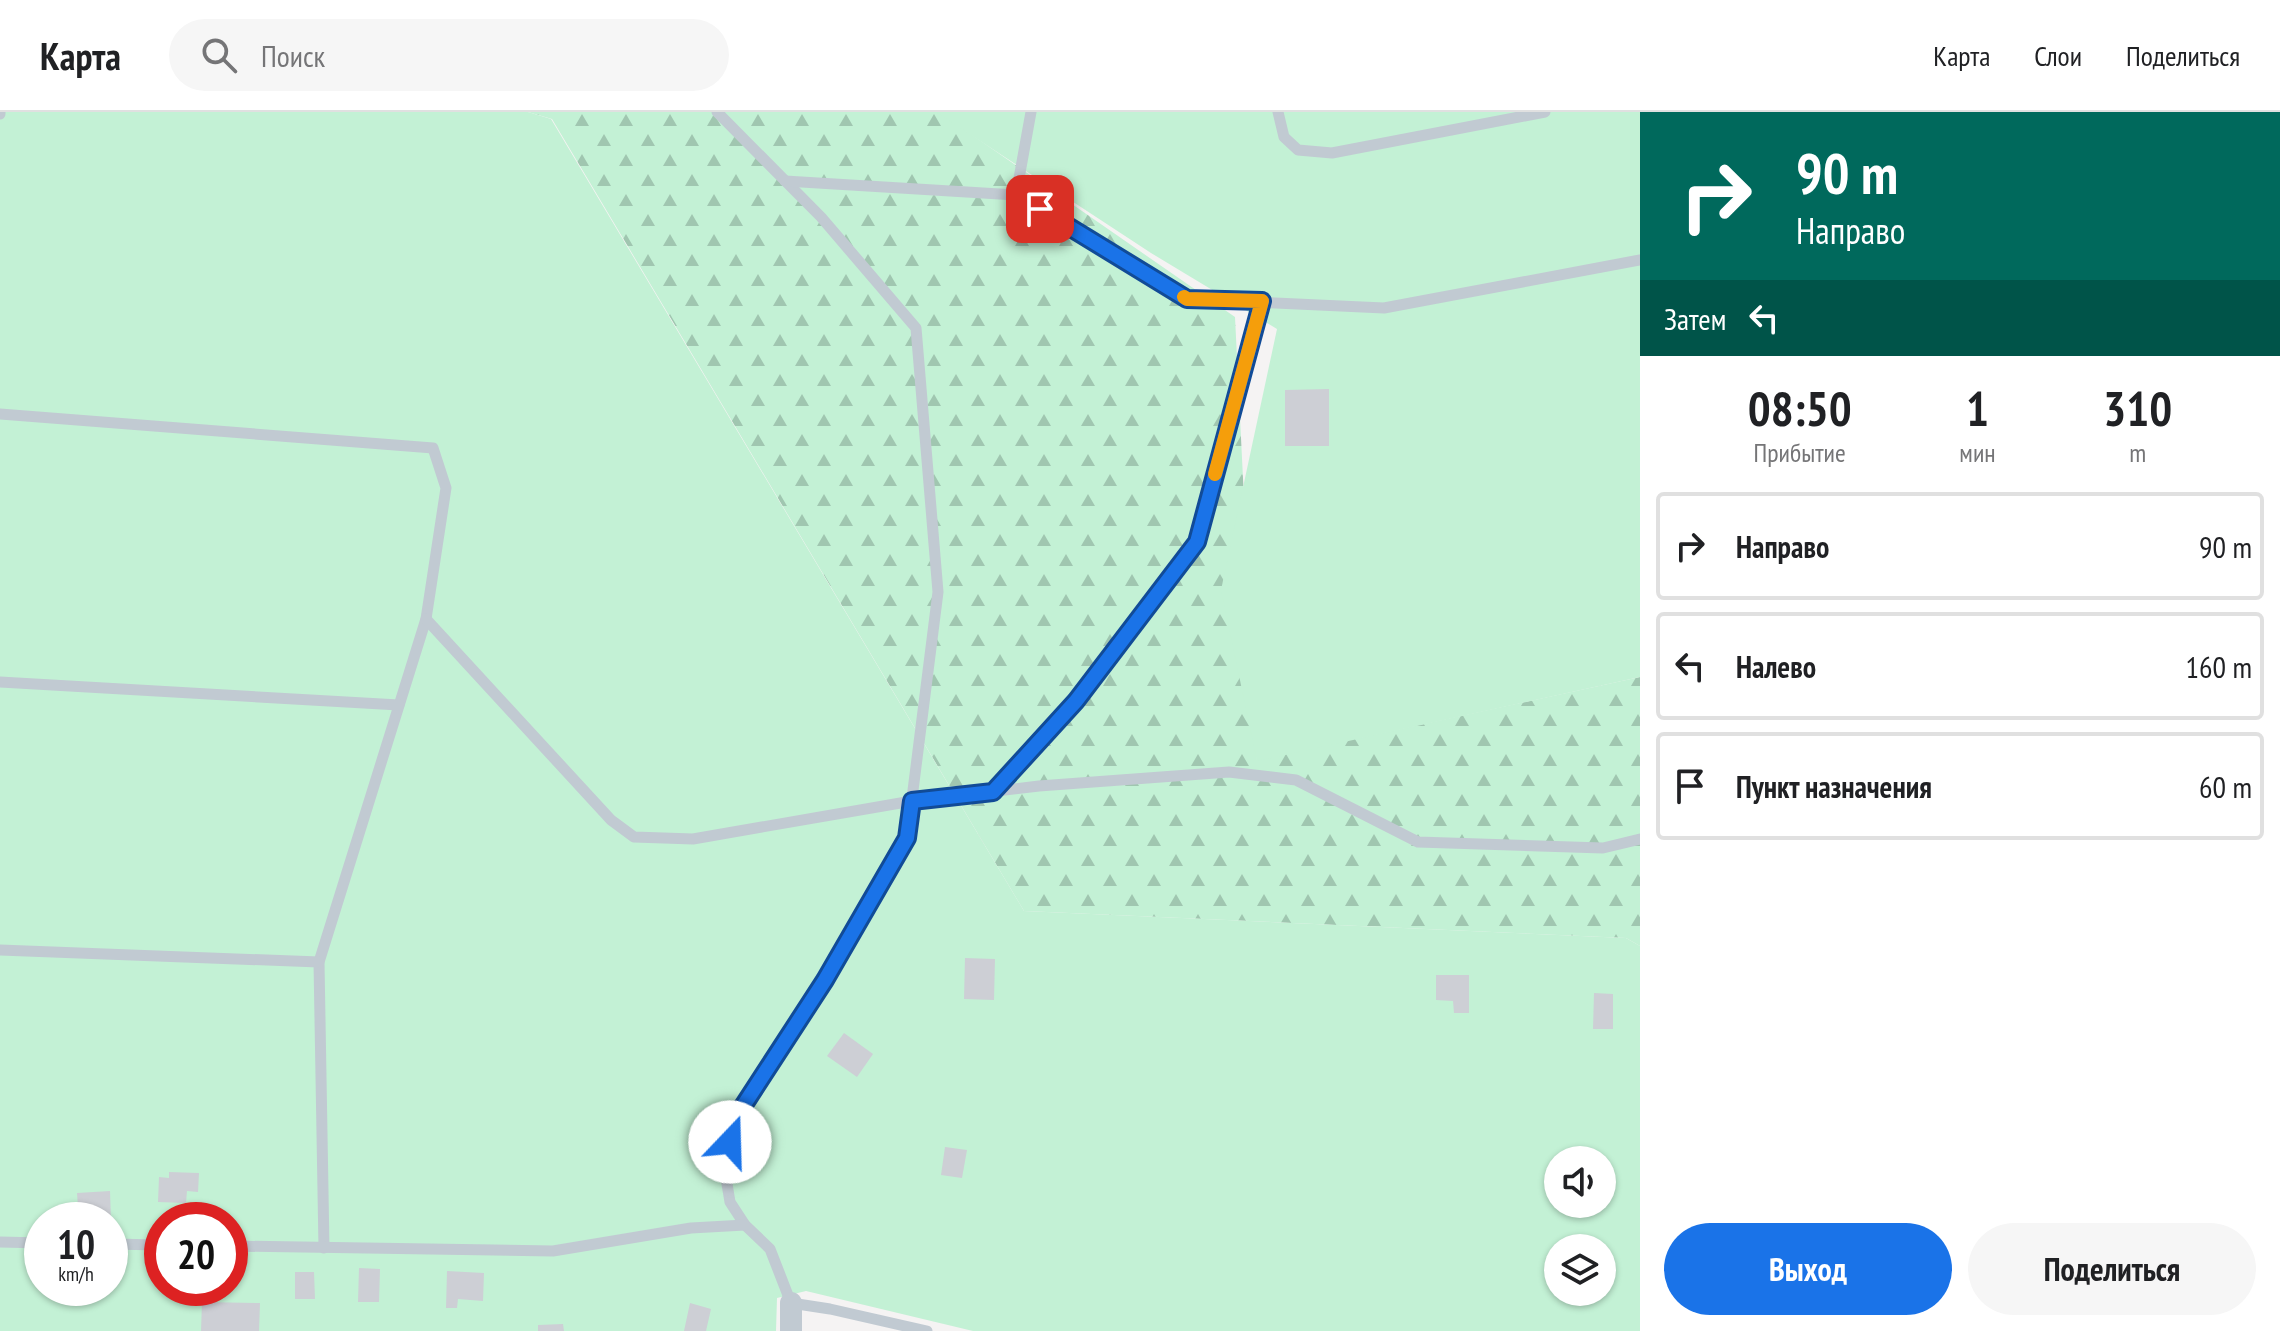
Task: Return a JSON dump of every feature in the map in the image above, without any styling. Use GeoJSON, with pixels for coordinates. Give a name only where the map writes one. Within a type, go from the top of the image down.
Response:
{"type":"FeatureCollection","features":[{"type":"Feature","properties":{"kind":"street"},"geometry":{"type":"LineString","coordinates":[[791,1303],[791,1331]]}},
{"type":"Feature","properties":{"kind":"lane"},"geometry":{"type":"LineString","coordinates":[[717,112],[821,217],[916,328],[938,592],[907,838],[825,980],[736,1117],[724,1166],[730,1202],[745,1225],[770,1249],[791,1303],[927,1331]]}},
{"type":"Feature","properties":{"kind":"lane"},"geometry":{"type":"LineString","coordinates":[[1016,195],[1031,112]]}},
{"type":"Feature","properties":{"kind":"lane"},"geometry":{"type":"LineString","coordinates":[[1278,112],[1284,137],[1298,150],[1332,153],[1545,112]]}},
{"type":"Feature","properties":{"kind":"lane"},"geometry":{"type":"LineString","coordinates":[[785,181],[1016,195],[1187,299],[1384,308],[1640,260]]}},
{"type":"Feature","properties":{"kind":"lane"},"geometry":{"type":"LineString","coordinates":[[993,792],[1076,701],[1197,542],[1262,301]]}},
{"type":"Feature","properties":{"kind":"lane"},"geometry":{"type":"LineString","coordinates":[[0,414],[433,448],[446,488],[426,619],[319,962],[324,1248]]}},
{"type":"Feature","properties":{"kind":"lane"},"geometry":{"type":"LineString","coordinates":[[426,619],[611,820],[634,837],[693,839],[912,801],[1039,786],[1229,772],[1296,780],[1418,842],[1603,848],[1640,839]]}},
{"type":"Feature","properties":{"kind":"lane"},"geometry":{"type":"LineString","coordinates":[[0,682],[399,705]]}},
{"type":"Feature","properties":{"kind":"lane"},"geometry":{"type":"LineString","coordinates":[[0,950],[319,962]]}},
{"type":"Feature","properties":{"kind":"lane"},"geometry":{"type":"LineString","coordinates":[[248,1246],[553,1251],[691,1228],[745,1225]]}},
{"type":"Feature","properties":{"kind":"lane"},"geometry":{"type":"LineString","coordinates":[[0,1242],[24,1243]]}},
{"type":"Feature","properties":{"kind":"green space"},"geometry":{"type":"Polygon","coordinates":[[[0,112],[528,112],[551,119],[1024,911],[1626,938],[1640,946],[1640,1331],[973,1331],[806,1291],[777,1298],[776,1331],[0,1331],[0,112]]]}},
{"type":"Feature","properties":{"kind":"green space"},"geometry":{"type":"Polygon","coordinates":[[[528,112],[939,112],[1235,317],[1257,760],[1640,677],[1640,946],[1626,938],[1024,911],[552,119],[528,112]]]}},
{"type":"Feature","properties":{"kind":"green space"},"geometry":{"type":"Polygon","coordinates":[[[936,112],[1640,112],[1640,677],[1257,761],[1221,590],[1277,329],[1151,253],[936,112]]]}},
{"type":"Feature","properties":{"kind":"building"},"geometry":{"type":"Polygon","coordinates":[[[1329,389],[1329,446],[1285,446],[1285,390],[1329,389]]]}},
{"type":"Feature","properties":{"kind":"building"},"geometry":{"type":"Polygon","coordinates":[[[965,958],[995,959],[994,1000],[964,999],[965,958]]]}},
{"type":"Feature","properties":{"kind":"building"},"geometry":{"type":"Polygon","coordinates":[[[1436,975],[1469,975],[1469,1013],[1454,1013],[1453,1001],[1436,1000],[1436,975]]]}},
{"type":"Feature","properties":{"kind":"building"},"geometry":{"type":"Polygon","coordinates":[[[1594,993],[1613,994],[1613,1029],[1593,1029],[1594,993]]]}},
{"type":"Feature","properties":{"kind":"building"},"geometry":{"type":"Polygon","coordinates":[[[844,1033],[873,1054],[857,1077],[827,1056],[844,1033]]]}},
{"type":"Feature","properties":{"kind":"building"},"geometry":{"type":"Polygon","coordinates":[[[945,1147],[967,1150],[962,1178],[941,1175],[945,1147]]]}},
{"type":"Feature","properties":{"kind":"building"},"geometry":{"type":"Polygon","coordinates":[[[169,1172],[199,1173],[198,1192],[187,1191],[186,1202],[158,1202],[159,1177],[169,1178],[169,1172]]]}},
{"type":"Feature","properties":{"kind":"building"},"geometry":{"type":"Polygon","coordinates":[[[110,1191],[110,1202],[78,1202],[77,1193],[110,1191]]]}},
{"type":"Feature","properties":{"kind":"building"},"geometry":{"type":"Polygon","coordinates":[[[359,1268],[380,1269],[379,1302],[358,1302],[359,1268]]]}},
{"type":"Feature","properties":{"kind":"building"},"geometry":{"type":"Polygon","coordinates":[[[447,1271],[484,1273],[483,1301],[458,1299],[457,1308],[446,1308],[447,1271]]]}},
{"type":"Feature","properties":{"kind":"building"},"geometry":{"type":"Polygon","coordinates":[[[295,1272],[314,1272],[315,1299],[295,1299],[295,1272]]]}},
{"type":"Feature","properties":{"kind":"building"},"geometry":{"type":"Polygon","coordinates":[[[260,1303],[259,1331],[201,1331],[202,1306],[260,1303]]]}},
{"type":"Feature","properties":{"kind":"building"},"geometry":{"type":"Polygon","coordinates":[[[690,1303],[711,1309],[706,1331],[684,1331],[690,1303]]]}},
{"type":"Feature","properties":{"kind":"building"},"geometry":{"type":"Polygon","coordinates":[[[563,1324],[564,1331],[538,1331],[538,1325],[563,1324]]]}},
{"type":"Feature","properties":{"kind":"slow traffic"},"geometry":{"type":"LineString","coordinates":[[1184,297],[1262,301],[1215,474]]}},
{"type":"Feature","properties":{"kind":"route"},"geometry":{"type":"LineString","coordinates":[[730,1142],[736,1117],[825,980],[907,838],[912,801],[993,792],[1076,701],[1197,542],[1262,301],[1187,299],[1040,209]]}}]}
